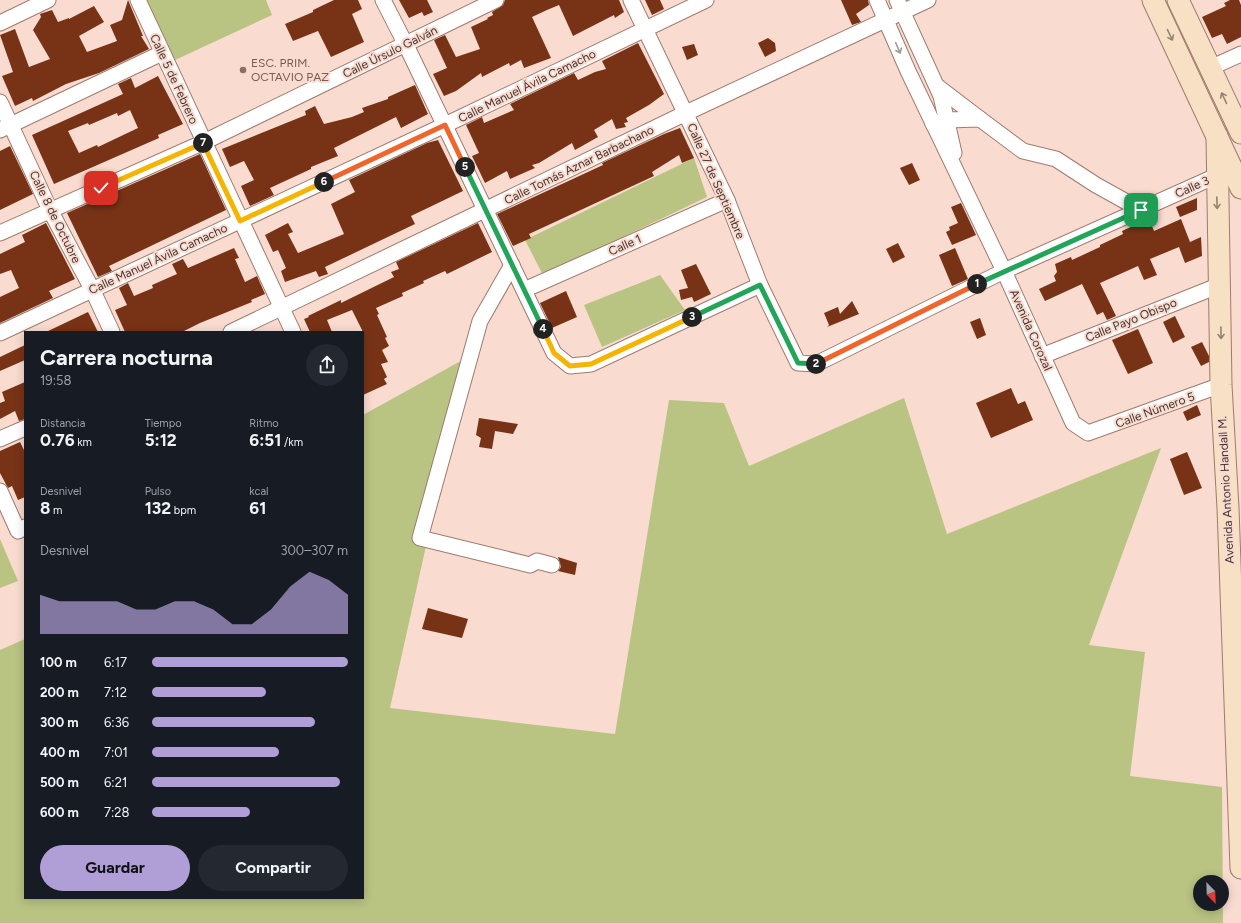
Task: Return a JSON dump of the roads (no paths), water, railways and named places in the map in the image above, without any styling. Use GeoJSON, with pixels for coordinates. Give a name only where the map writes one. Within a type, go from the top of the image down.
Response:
{"type":"FeatureCollection","features":[{"type":"Feature","properties":{"kind":"street"},"geometry":{"type":"LineString","coordinates":[[0,23],[48,0]]}},
{"type":"Feature","properties":{"kind":"street","name":"Calle 5 de Febrero"},"geometry":{"type":"LineString","coordinates":[[138,0],[292,331]]}},
{"type":"Feature","properties":{"kind":"street"},"geometry":{"type":"LineString","coordinates":[[383,0],[445,125],[554,353],[570,366],[591,364],[760,285]]}},
{"type":"Feature","properties":{"kind":"street","name":"Calle Úrsulo Galván"},"geometry":{"type":"LineString","coordinates":[[0,233],[204,142],[496,0]]}},
{"type":"Feature","properties":{"kind":"street","name":"Calle 27 de Septiembre"},"geometry":{"type":"LineString","coordinates":[[631,0],[727,200],[760,285],[798,363]]}},
{"type":"Feature","properties":{"kind":"street","name":"Calle Manuel Ávila Camacho"},"geometry":{"type":"LineString","coordinates":[[0,333],[445,125],[706,0]]}},
{"type":"Feature","properties":{"kind":"street","name":"Avenida Corozal"},"geometry":{"type":"LineString","coordinates":[[877,0],[940,122],[959,178],[1004,271],[1073,423],[1088,433]]}},
{"type":"Feature","properties":{"kind":"street","name":"Calle Tomás Aznar Barbachano"},"geometry":{"type":"LineString","coordinates":[[234,331],[686,113],[886,20],[899,6],[928,0]]}},
{"type":"Feature","properties":{"kind":"street"},"geometry":{"type":"LineString","coordinates":[[1153,0],[1241,188]]}},
{"type":"Feature","properties":{"kind":"street"},"geometry":{"type":"LineString","coordinates":[[1178,0],[1241,134]]}},
{"type":"Feature","properties":{"kind":"street","name":"Avenida Corozal"},"geometry":{"type":"LineString","coordinates":[[899,6],[941,96],[940,122]]}},
{"type":"Feature","properties":{"kind":"street"},"geometry":{"type":"LineString","coordinates":[[6,127],[162,53]]}},
{"type":"Feature","properties":{"kind":"street"},"geometry":{"type":"LineString","coordinates":[[1210,68],[1241,54]]}},
{"type":"Feature","properties":{"kind":"street"},"geometry":{"type":"LineString","coordinates":[[937,86],[1023,151],[1056,159],[1096,186],[1141,210]]}},
{"type":"Feature","properties":{"kind":"street","name":"Calle 8 de Octubre"},"geometry":{"type":"LineString","coordinates":[[0,102],[6,127],[92,289],[112,331]]}},
{"type":"Feature","properties":{"kind":"street"},"geometry":{"type":"LineString","coordinates":[[940,122],[980,119]]}},
{"type":"Feature","properties":{"kind":"street","name":"Avenida Antonio Handall M."},"geometry":{"type":"LineString","coordinates":[[1217,136],[1216,176],[1220,285],[1221,385],[1235,505],[1241,868]]}},
{"type":"Feature","properties":{"kind":"street","name":"Calle 3"},"geometry":{"type":"LineString","coordinates":[[798,363],[816,364],[1004,271],[1216,176]]}},
{"type":"Feature","properties":{"kind":"street","name":"Calle 1"},"geometry":{"type":"LineString","coordinates":[[524,290],[727,200]]}},
{"type":"Feature","properties":{"kind":"street"},"geometry":{"type":"LineString","coordinates":[[512,265],[480,321],[420,538],[530,565],[538,561],[552,565]]}},
{"type":"Feature","properties":{"kind":"street","name":"Calle Payo Obispo"},"geometry":{"type":"LineString","coordinates":[[1042,356],[1220,285]]}},
{"type":"Feature","properties":{"kind":"street","name":"Calle Número 5"},"geometry":{"type":"LineString","coordinates":[[1088,433],[1221,385]]}},
{"type":"Feature","properties":{"kind":"street"},"geometry":{"type":"LineString","coordinates":[[0,439],[24,428]]}},
{"type":"Feature","properties":{"kind":"street"},"geometry":{"type":"LineString","coordinates":[[0,491],[22,529]]}},
{"type":"Feature","properties":{"kind":"place","name":"ESC. PRIM. OCTAVIO PAZ"},"geometry":{"type":"Point","coordinates":[243,70]}}]}
